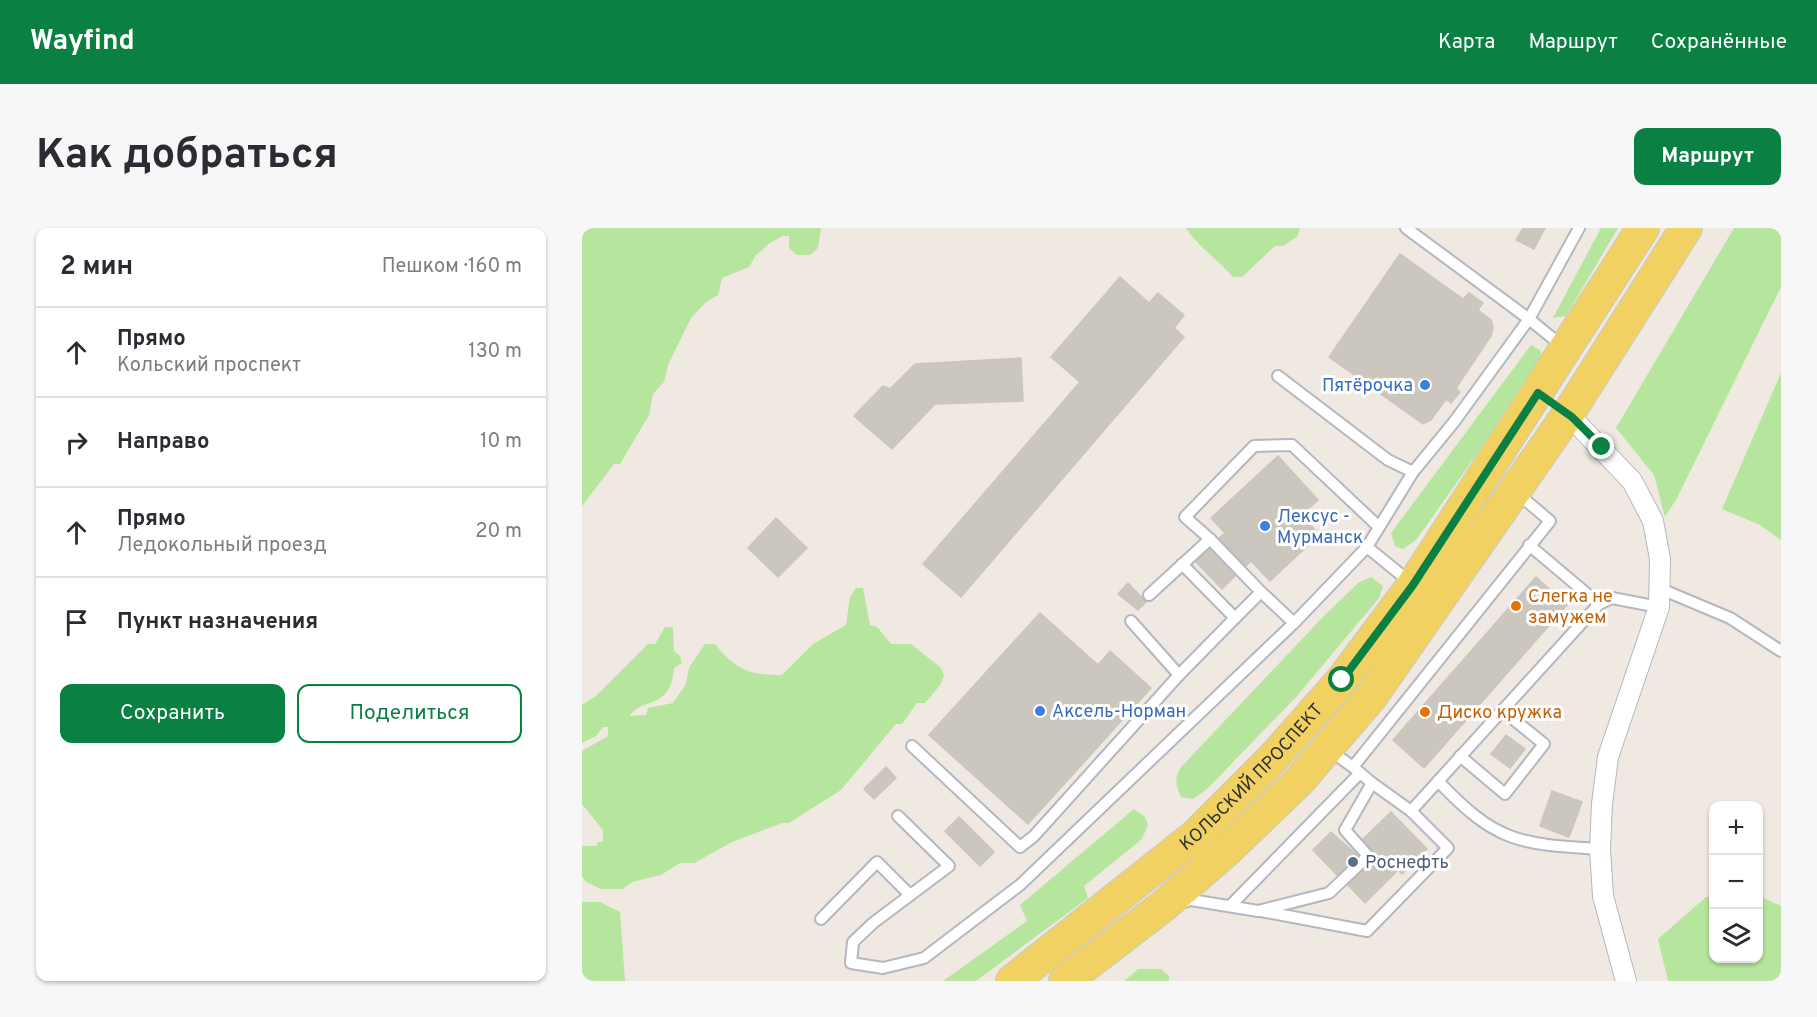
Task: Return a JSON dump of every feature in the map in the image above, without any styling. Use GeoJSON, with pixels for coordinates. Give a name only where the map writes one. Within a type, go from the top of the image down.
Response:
{"type":"FeatureCollection","features":[{"type":"Feature","properties":{"kind":"main road","name":"КОЛЬСКИЙ ПРОСПЕКТ"},"geometry":{"type":"LineString","coordinates":[[1012,981],[1196,835],[1273,758],[1342,680],[1413,585],[1567,350],[1643,228]]}},
{"type":"Feature","properties":{"kind":"main road","name":"КОЛЬСКИЙ ПРОСПЕКТ"},"geometry":{"type":"LineString","coordinates":[[1065,981],[1162,907],[1291,789],[1371,698],[1526,499],[1568,414],[1686,228]]}},
{"type":"Feature","properties":{"kind":"main road"},"geometry":{"type":"LineString","coordinates":[[1538,393],[1568,414]]}},
{"type":"Feature","properties":{"kind":"street"},"geometry":{"type":"LineString","coordinates":[[1568,414],[1632,481],[1653,521],[1660,559],[1660,598],[1608,757],[1600,849],[1603,896],[1626,981]]}},
{"type":"Feature","properties":{"kind":"lane"},"geometry":{"type":"LineString","coordinates":[[1406,228],[1567,350]]}},
{"type":"Feature","properties":{"kind":"lane"},"geometry":{"type":"LineString","coordinates":[[898,816],[949,866],[873,923],[853,942],[851,963],[883,968],[924,958],[1011,892],[1294,623],[1367,547],[1413,472],[1454,422],[1529,319],[1579,228]]}},
{"type":"Feature","properties":{"kind":"lane"},"geometry":{"type":"LineString","coordinates":[[1278,376],[1388,460],[1413,472]]}},
{"type":"Feature","properties":{"kind":"lane"},"geometry":{"type":"LineString","coordinates":[[1294,623],[1185,517],[1254,446],[1292,445],[1379,527]]}},
{"type":"Feature","properties":{"kind":"lane"},"geometry":{"type":"LineString","coordinates":[[1230,906],[1357,770],[1529,545],[1550,521],[1526,499]]}},
{"type":"Feature","properties":{"kind":"lane"},"geometry":{"type":"LineString","coordinates":[[1149,595],[1210,539]]}},
{"type":"Feature","properties":{"kind":"lane"},"geometry":{"type":"LineString","coordinates":[[1529,545],[1599,604]]}},
{"type":"Feature","properties":{"kind":"lane"},"geometry":{"type":"LineString","coordinates":[[1367,547],[1413,585]]}},
{"type":"Feature","properties":{"kind":"lane"},"geometry":{"type":"LineString","coordinates":[[1182,564],[1235,618]]}},
{"type":"Feature","properties":{"kind":"lane"},"geometry":{"type":"LineString","coordinates":[[912,746],[1020,847],[1034,836],[1179,675],[1261,592]]}},
{"type":"Feature","properties":{"kind":"lane"},"geometry":{"type":"LineString","coordinates":[[1411,811],[1599,604],[1612,598],[1660,598],[1730,618],[1781,651]]}},
{"type":"Feature","properties":{"kind":"lane"},"geometry":{"type":"LineString","coordinates":[[1131,621],[1179,675]]}},
{"type":"Feature","properties":{"kind":"lane"},"geometry":{"type":"LineString","coordinates":[[1460,756],[1505,794],[1544,744],[1502,710]]}},
{"type":"Feature","properties":{"kind":"lane"},"geometry":{"type":"LineString","coordinates":[[1162,907],[1191,900],[1367,931],[1448,848],[1411,811],[1326,747]]}},
{"type":"Feature","properties":{"kind":"lane"},"geometry":{"type":"LineString","coordinates":[[1438,781],[1469,814],[1512,839],[1540,845],[1600,849]]}},
{"type":"Feature","properties":{"kind":"lane"},"geometry":{"type":"LineString","coordinates":[[1258,911],[1329,893],[1368,856],[1346,830],[1372,783]]}},
{"type":"Feature","properties":{"kind":"lane"},"geometry":{"type":"LineString","coordinates":[[821,919],[877,862],[910,895]]}},
{"type":"Feature","properties":{"kind":"green space"},"geometry":{"type":"Polygon","coordinates":[[[582,228],[821,228],[818,248],[810,255],[797,255],[789,248],[789,236],[782,236],[756,255],[749,267],[722,278],[718,295],[706,302],[691,318],[668,365],[664,382],[653,394],[649,415],[620,464],[614,464],[582,506],[582,228]]]}},
{"type":"Feature","properties":{"kind":"green space"},"geometry":{"type":"Polygon","coordinates":[[[1186,228],[1300,228],[1297,237],[1283,246],[1275,246],[1242,277],[1233,277],[1186,228]]]}},
{"type":"Feature","properties":{"kind":"green space"},"geometry":{"type":"Polygon","coordinates":[[[1601,228],[1618,228],[1566,316],[1553,318],[1601,228]]]}},
{"type":"Feature","properties":{"kind":"green space"},"geometry":{"type":"Polygon","coordinates":[[[1734,228],[1781,228],[1781,287],[1677,498],[1665,517],[1654,475],[1616,428],[1734,228]]]}},
{"type":"Feature","properties":{"kind":"green space"},"geometry":{"type":"Polygon","coordinates":[[[1531,345],[1541,351],[1540,365],[1416,540],[1403,549],[1395,546],[1391,533],[1531,345]]]}},
{"type":"Feature","properties":{"kind":"green space"},"geometry":{"type":"Polygon","coordinates":[[[1781,373],[1781,540],[1760,525],[1722,509],[1781,373]]]}},
{"type":"Feature","properties":{"kind":"green space"},"geometry":{"type":"Polygon","coordinates":[[[1371,577],[1383,586],[1379,598],[1297,696],[1207,789],[1193,799],[1181,797],[1176,781],[1182,766],[1322,618],[1358,583],[1371,577]]]}},
{"type":"Feature","properties":{"kind":"green space"},"geometry":{"type":"Polygon","coordinates":[[[856,588],[863,588],[870,625],[877,627],[891,644],[911,644],[941,668],[944,675],[941,684],[925,703],[917,703],[902,724],[896,724],[841,790],[789,823],[782,823],[732,842],[694,863],[680,863],[661,875],[632,882],[623,889],[601,889],[586,882],[582,876],[582,846],[596,846],[598,842],[603,842],[603,830],[582,804],[582,751],[608,736],[608,727],[603,727],[596,736],[582,743],[582,705],[596,696],[648,644],[655,644],[665,627],[673,627],[674,651],[680,656],[682,663],[674,668],[667,691],[655,701],[635,710],[630,716],[646,715],[648,708],[673,703],[686,684],[689,668],[705,644],[715,644],[730,660],[744,669],[761,674],[782,675],[813,644],[846,625],[850,597],[856,588]]]}},
{"type":"Feature","properties":{"kind":"green space"},"geometry":{"type":"Polygon","coordinates":[[[1134,809],[1145,817],[1148,825],[1142,839],[1084,886],[1088,898],[976,981],[943,981],[1027,921],[1020,905],[1134,809]]]}},
{"type":"Feature","properties":{"kind":"green space"},"geometry":{"type":"Polygon","coordinates":[[[1706,897],[1709,897],[1709,963],[1763,963],[1763,898],[1781,906],[1781,981],[1668,981],[1658,939],[1706,897]]]}},
{"type":"Feature","properties":{"kind":"green space"},"geometry":{"type":"Polygon","coordinates":[[[582,902],[600,902],[620,912],[625,981],[582,981],[582,902]]]}},
{"type":"Feature","properties":{"kind":"green space"},"geometry":{"type":"Polygon","coordinates":[[[1138,969],[1161,969],[1169,976],[1169,981],[1124,981],[1138,969]]]}},
{"type":"Feature","properties":{"kind":"building"},"geometry":{"type":"Polygon","coordinates":[[[1523,228],[1545,228],[1534,249],[1516,240],[1523,228]]]}},
{"type":"Feature","properties":{"kind":"building"},"geometry":{"type":"Polygon","coordinates":[[[1400,254],[1463,299],[1469,293],[1483,303],[1478,310],[1491,320],[1493,327],[1491,336],[1456,388],[1460,392],[1451,403],[1446,399],[1431,420],[1423,424],[1329,357],[1400,254]]]}},
{"type":"Feature","properties":{"kind":"building"},"geometry":{"type":"Polygon","coordinates":[[[1120,277],[1149,303],[1158,293],[1184,315],[1174,328],[1184,337],[961,597],[923,564],[1080,382],[1051,357],[1120,277]]]}},
{"type":"Feature","properties":{"kind":"building"},"geometry":{"type":"Polygon","coordinates":[[[1021,358],[1023,401],[935,404],[892,449],[854,416],[883,386],[890,389],[915,364],[1021,358]]]}},
{"type":"Feature","properties":{"kind":"building","name":"Лексус - Мурманск"},"geometry":{"type":"Polygon","coordinates":[[[1278,456],[1318,500],[1302,515],[1319,535],[1270,581],[1251,561],[1246,566],[1219,538],[1225,533],[1211,518],[1278,456]]]}},
{"type":"Feature","properties":{"kind":"building"},"geometry":{"type":"Polygon","coordinates":[[[776,518],[807,548],[778,577],[748,548],[776,518]]]}},
{"type":"Feature","properties":{"kind":"building"},"geometry":{"type":"Polygon","coordinates":[[[1210,549],[1235,576],[1222,589],[1196,562],[1210,549]]]}},
{"type":"Feature","properties":{"kind":"building"},"geometry":{"type":"Polygon","coordinates":[[[1536,577],[1567,605],[1424,768],[1393,740],[1536,577]]]}},
{"type":"Feature","properties":{"kind":"building"},"geometry":{"type":"Polygon","coordinates":[[[1128,583],[1146,602],[1138,610],[1118,594],[1128,583]]]}},
{"type":"Feature","properties":{"kind":"building","name":"Аксель-Норман"},"geometry":{"type":"Polygon","coordinates":[[[1040,613],[1098,665],[1110,651],[1151,688],[1028,824],[929,735],[1040,613]]]}},
{"type":"Feature","properties":{"kind":"building"},"geometry":{"type":"Polygon","coordinates":[[[1506,735],[1525,749],[1510,768],[1491,754],[1506,735]]]}},
{"type":"Feature","properties":{"kind":"building"},"geometry":{"type":"Polygon","coordinates":[[[886,767],[896,778],[874,799],[864,789],[886,767]]]}},
{"type":"Feature","properties":{"kind":"building"},"geometry":{"type":"Polygon","coordinates":[[[1552,791],[1582,802],[1569,837],[1540,826],[1552,791]]]}},
{"type":"Feature","properties":{"kind":"building"},"geometry":{"type":"Polygon","coordinates":[[[1391,812],[1427,849],[1402,874],[1398,870],[1365,903],[1348,885],[1375,859],[1374,852],[1363,839],[1391,812]]]}},
{"type":"Feature","properties":{"kind":"building"},"geometry":{"type":"Polygon","coordinates":[[[959,817],[994,852],[980,866],[945,831],[959,817]]]}},
{"type":"Feature","properties":{"kind":"building"},"geometry":{"type":"Polygon","coordinates":[[[1331,832],[1358,856],[1337,875],[1313,850],[1331,832]]]}},
{"type":"Feature","properties":{"kind":"place","name":"Пятёрочка"},"geometry":{"type":"Point","coordinates":[1425,385]}},
{"type":"Feature","properties":{"kind":"place","name":"Лексус - Мурманск"},"geometry":{"type":"Point","coordinates":[1265,526]}},
{"type":"Feature","properties":{"kind":"place","name":"Слегка не замужем"},"geometry":{"type":"Point","coordinates":[1516,606]}},
{"type":"Feature","properties":{"kind":"place","name":"Аксель-Норман"},"geometry":{"type":"Point","coordinates":[1040,711]}},
{"type":"Feature","properties":{"kind":"place","name":"Диско кружка"},"geometry":{"type":"Point","coordinates":[1425,712]}},
{"type":"Feature","properties":{"kind":"place","name":"Роснефть"},"geometry":{"type":"Point","coordinates":[1353,862]}},
{"type":"Feature","properties":{"kind":"route"},"geometry":{"type":"LineString","coordinates":[[1342,680],[1413,585],[1538,393],[1572,417],[1602,447]]}}]}
